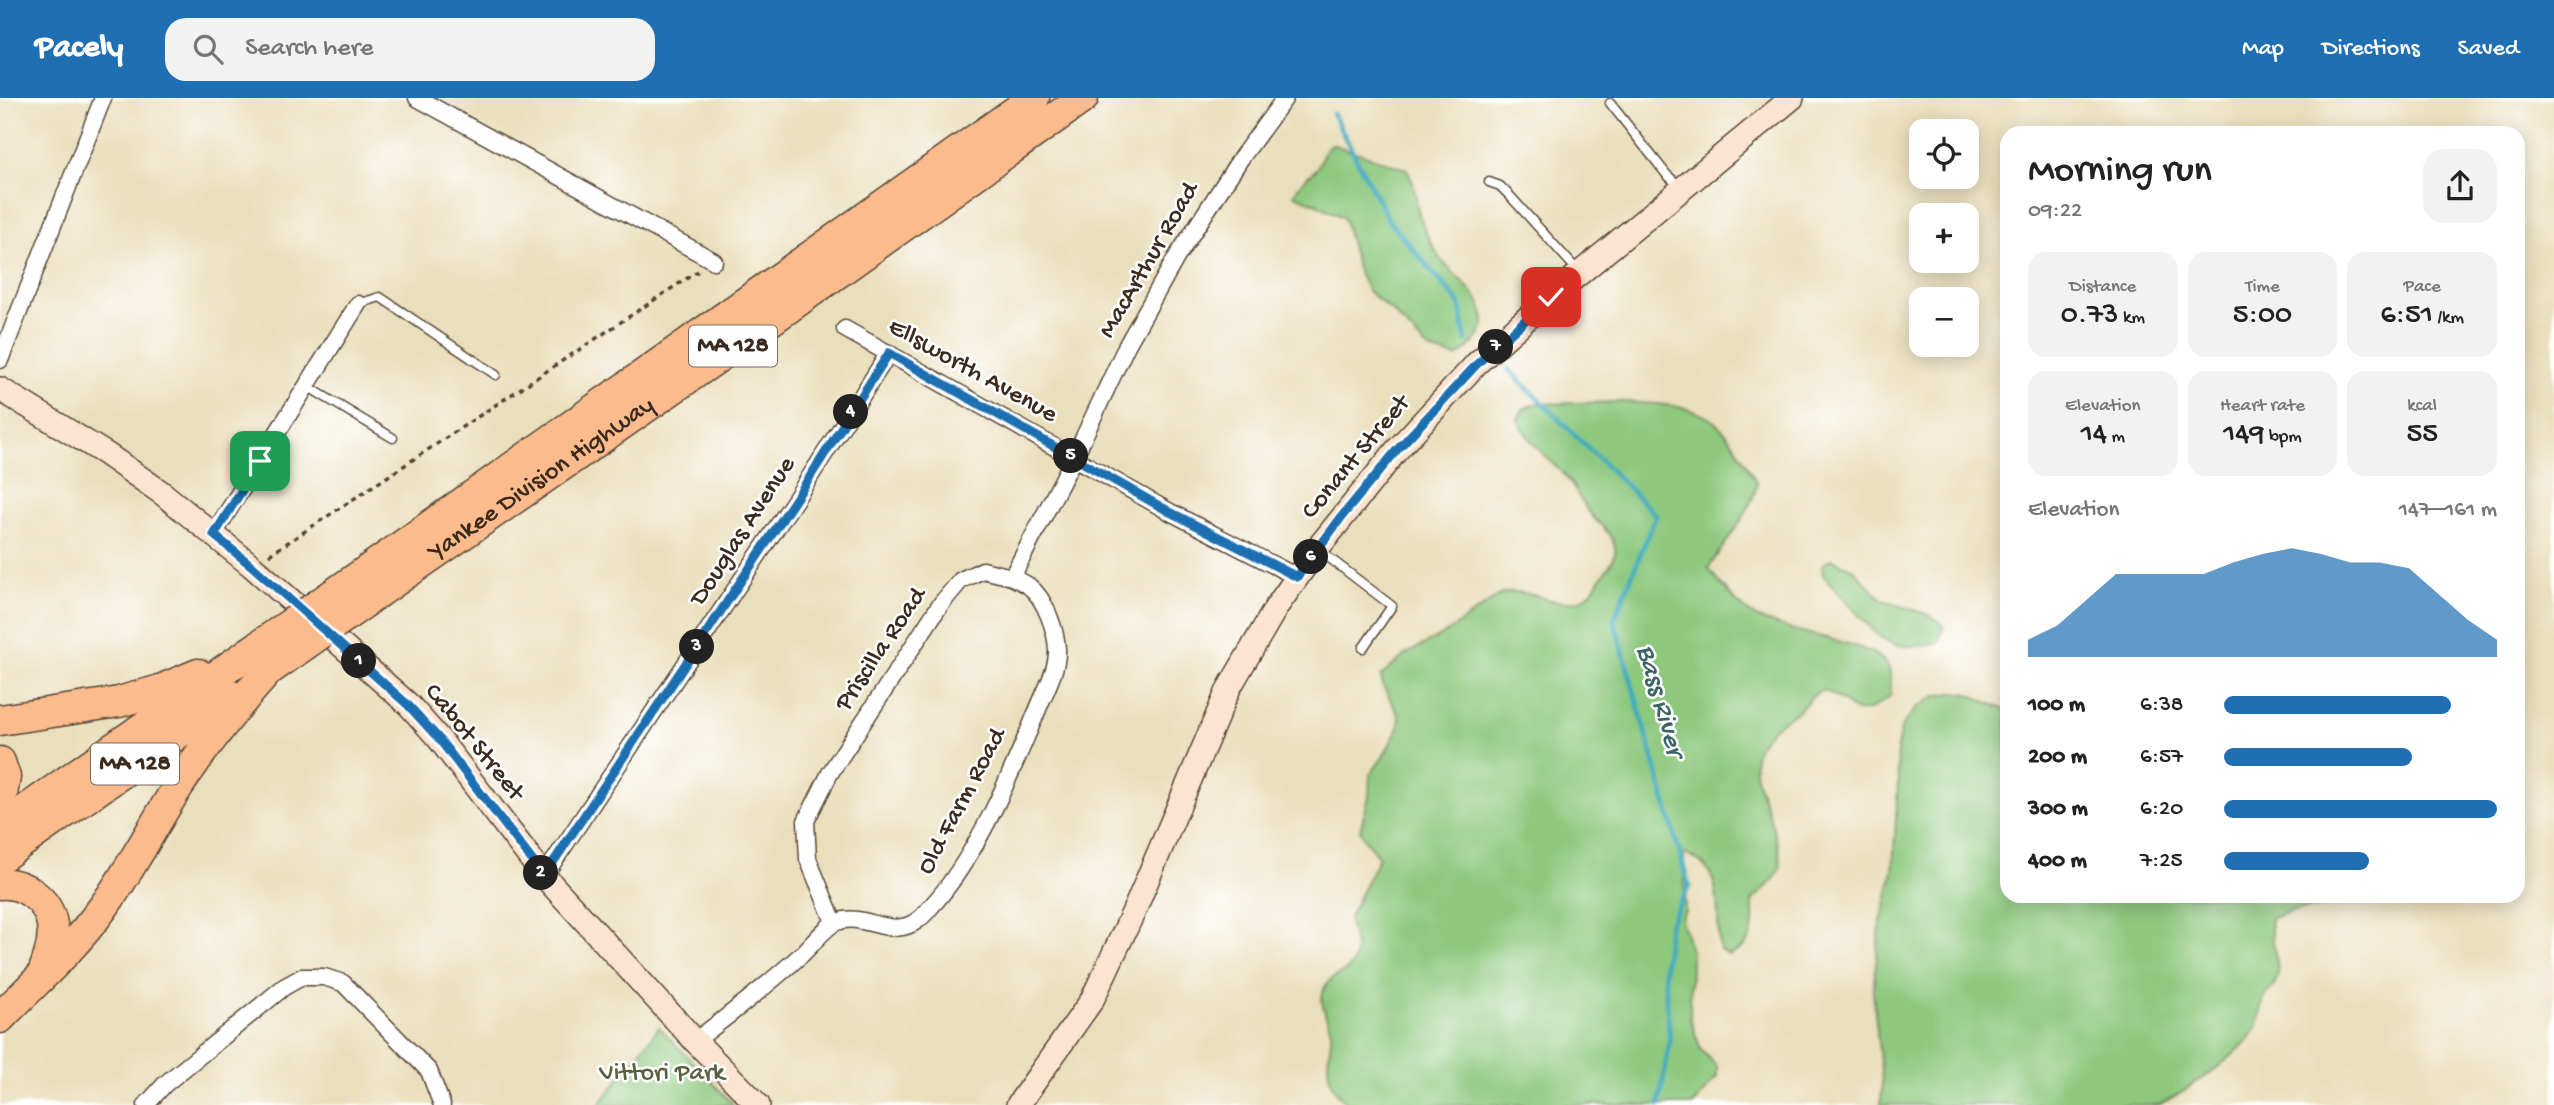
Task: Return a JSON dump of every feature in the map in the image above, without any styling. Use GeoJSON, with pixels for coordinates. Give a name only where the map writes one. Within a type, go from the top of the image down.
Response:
{"type":"FeatureCollection","features":[{"type":"Feature","properties":{"kind":"highway","name":"Yankee Division Highway"},"geometry":{"type":"LineString","coordinates":[[0,858],[259,661],[1034,98]]}},
{"type":"Feature","properties":{"kind":"highway","name":"Yankee Division Highway"},"geometry":{"type":"LineString","coordinates":[[371,582],[756,331],[1083,98]]}},
{"type":"Feature","properties":{"kind":"highway","name":"Yankee Division Highway"},"geometry":{"type":"LineString","coordinates":[[0,828],[259,661]]}},
{"type":"Feature","properties":{"kind":"highway"},"geometry":{"type":"LineString","coordinates":[[0,720],[119,702],[259,661]]}},
{"type":"Feature","properties":{"kind":"highway"},"geometry":{"type":"LineString","coordinates":[[0,1018],[74,943],[104,907],[259,661]]}},
{"type":"Feature","properties":{"kind":"highway"},"geometry":{"type":"LineString","coordinates":[[0,762],[5,777],[0,807]]}},
{"type":"Feature","properties":{"kind":"highway"},"geometry":{"type":"LineString","coordinates":[[0,884],[22,888],[36,895],[46,908],[52,924],[52,943],[42,974]]}},
{"type":"Feature","properties":{"kind":"main road","name":"Conant Street"},"geometry":{"type":"LineString","coordinates":[[1018,1105],[1092,1000],[1134,911],[1229,688],[1277,606],[1317,549],[1396,451],[1478,363],[1580,273],[1792,98]]}},
{"type":"Feature","properties":{"kind":"main road","name":"Cabot Street"},"geometry":{"type":"LineString","coordinates":[[0,389],[135,473],[252,566],[384,682],[426,723],[544,876],[695,1041],[758,1105]]}},
{"type":"Feature","properties":{"kind":"street"},"geometry":{"type":"LineString","coordinates":[[0,360],[103,98]]}},
{"type":"Feature","properties":{"kind":"street"},"geometry":{"type":"LineString","coordinates":[[416,98],[715,261]]}},
{"type":"Feature","properties":{"kind":"street","name":"MacArthur Road"},"geometry":{"type":"LineString","coordinates":[[1074,458],[1127,345],[1176,258],[1285,98]]}},
{"type":"Feature","properties":{"kind":"street"},"geometry":{"type":"LineString","coordinates":[[214,535],[358,304]]}},
{"type":"Feature","properties":{"kind":"street","name":"Ellsworth Avenue"},"geometry":{"type":"LineString","coordinates":[[845,328],[1170,512],[1297,577]]}},
{"type":"Feature","properties":{"kind":"street","name":"Douglas Avenue"},"geometry":{"type":"LineString","coordinates":[[544,876],[797,497],[889,353]]}},
{"type":"Feature","properties":{"kind":"street"},"geometry":{"type":"LineString","coordinates":[[1012,577],[1074,458]]}},
{"type":"Feature","properties":{"kind":"street","name":"Priscilla Road"},"geometry":{"type":"LineString","coordinates":[[835,922],[808,859],[806,821],[812,805],[940,605],[961,580],[983,570],[1012,577]]}},
{"type":"Feature","properties":{"kind":"street","name":"Old Farm Road"},"geometry":{"type":"LineString","coordinates":[[835,922],[848,920],[890,929],[905,928],[919,920],[946,889],[967,856],[1015,765],[1053,673],[1057,650],[1054,630],[1044,606],[1031,587],[1012,577]]}},
{"type":"Feature","properties":{"kind":"street"},"geometry":{"type":"LineString","coordinates":[[695,1041],[761,990],[835,922]]}},
{"type":"Feature","properties":{"kind":"street"},"geometry":{"type":"LineString","coordinates":[[146,1105],[165,1084],[284,987],[302,977],[324,977],[343,983],[429,1071],[442,1105]]}},
{"type":"Feature","properties":{"kind":"lane"},"geometry":{"type":"LineString","coordinates":[[1611,103],[1667,175],[1682,188]]}},
{"type":"Feature","properties":{"kind":"lane"},"geometry":{"type":"LineString","coordinates":[[1489,182],[1500,186],[1580,273]]}},
{"type":"Feature","properties":{"kind":"lane"},"geometry":{"type":"LineString","coordinates":[[358,304],[380,297],[496,376]]}},
{"type":"Feature","properties":{"kind":"lane"},"geometry":{"type":"LineString","coordinates":[[307,386],[393,438]]}},
{"type":"Feature","properties":{"kind":"lane"},"geometry":{"type":"LineString","coordinates":[[1317,549],[1392,606],[1363,648]]}},
{"type":"Feature","properties":{"kind":"path"},"geometry":{"type":"LineString","coordinates":[[252,566],[715,261]]}},
{"type":"Feature","properties":{"kind":"green space"},"geometry":{"type":"Polygon","coordinates":[[[1331,144],[1407,169],[1420,216],[1431,242],[1447,266],[1479,301],[1482,310],[1484,325],[1479,336],[1457,357],[1435,352],[1425,346],[1395,314],[1369,292],[1358,272],[1344,218],[1294,195],[1301,183],[1316,169],[1331,144]]]}},
{"type":"Feature","properties":{"kind":"green space"},"geometry":{"type":"Polygon","coordinates":[[[1623,402],[1688,409],[1721,428],[1736,447],[1757,483],[1743,517],[1708,569],[1737,602],[1758,618],[1789,629],[1846,643],[1877,655],[1890,670],[1891,695],[1862,712],[1824,690],[1815,694],[1799,710],[1774,727],[1762,741],[1756,754],[1755,768],[1780,856],[1780,868],[1768,886],[1752,901],[1753,926],[1748,940],[1738,951],[1729,955],[1720,950],[1718,908],[1713,880],[1698,860],[1684,854],[1685,910],[1681,919],[1691,951],[1690,1018],[1701,1050],[1717,1066],[1717,1077],[1694,1105],[1349,1105],[1334,1088],[1329,1075],[1331,1034],[1322,995],[1330,980],[1348,969],[1354,960],[1355,949],[1349,917],[1379,857],[1360,830],[1369,797],[1370,775],[1399,727],[1399,716],[1383,686],[1381,676],[1406,654],[1446,633],[1501,594],[1521,593],[1567,602],[1580,600],[1591,592],[1613,559],[1614,542],[1589,512],[1566,477],[1527,436],[1518,419],[1523,409],[1533,404],[1623,402]]]}},
{"type":"Feature","properties":{"kind":"green space"},"geometry":{"type":"Polygon","coordinates":[[[1831,559],[1852,568],[1883,600],[1936,619],[1944,626],[1939,642],[1906,646],[1892,643],[1876,634],[1823,575],[1822,565],[1831,559]]]}},
{"type":"Feature","properties":{"kind":"green space"},"geometry":{"type":"Polygon","coordinates":[[[1957,692],[1969,694],[2000,708],[2000,903],[2335,903],[2290,912],[2271,919],[2278,973],[2276,981],[2262,1004],[2257,1027],[2250,1038],[2227,1060],[2159,1105],[1881,1105],[1882,1081],[1873,992],[1880,926],[1893,871],[1897,747],[1902,726],[1916,708],[1936,696],[1957,692]]]}},
{"type":"Feature","properties":{"kind":"green space","name":"Vittori Park"},"geometry":{"type":"Polygon","coordinates":[[[659,1027],[734,1105],[599,1105],[659,1027]]]}},
{"type":"Feature","properties":{"kind":"waterway","name":"Bass River"},"geometry":{"type":"LineString","coordinates":[[1333,114],[1389,221],[1460,304],[1466,341]]}},
{"type":"Feature","properties":{"kind":"waterway","name":"Bass River"},"geometry":{"type":"LineString","coordinates":[[1508,369],[1656,515],[1614,620],[1689,886],[1669,925],[1664,971],[1670,1041],[1659,1105]]}},
{"type":"Feature","properties":{"kind":"route"},"geometry":{"type":"LineString","coordinates":[[260,461],[214,535],[384,682],[426,723],[544,876],[797,497],[889,353],[1170,512],[1297,577],[1343,515],[1396,451],[1478,363],[1551,297]]}}]}
